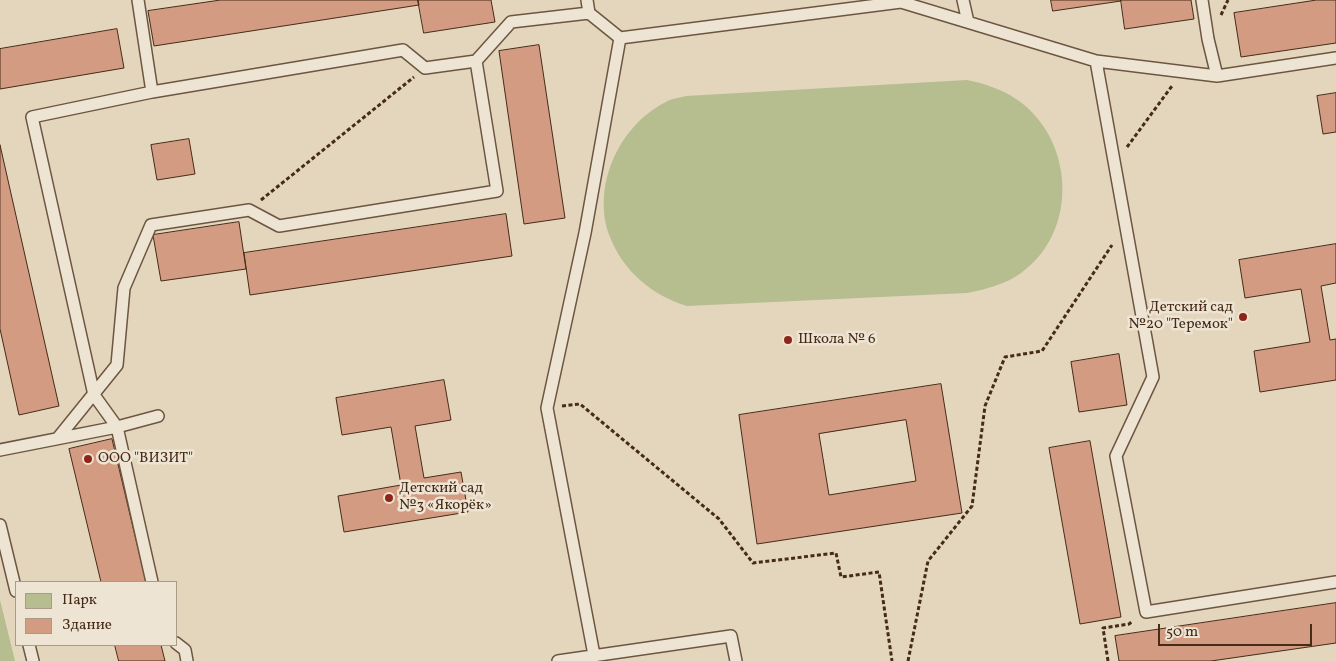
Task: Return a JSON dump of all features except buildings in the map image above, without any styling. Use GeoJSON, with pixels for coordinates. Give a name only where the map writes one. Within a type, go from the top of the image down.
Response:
{"type":"FeatureCollection","features":[{"type":"Feature","properties":{"kind":"lane"},"geometry":{"type":"LineString","coordinates":[[138,0],[152,92]]}},
{"type":"Feature","properties":{"kind":"lane"},"geometry":{"type":"LineString","coordinates":[[587,0],[589,13],[620,38],[901,2],[1096,61],[1217,76],[1336,58]]}},
{"type":"Feature","properties":{"kind":"lane"},"geometry":{"type":"LineString","coordinates":[[963,0],[968,22]]}},
{"type":"Feature","properties":{"kind":"lane"},"geometry":{"type":"LineString","coordinates":[[1202,0],[1208,39],[1217,76]]}},
{"type":"Feature","properties":{"kind":"lane"},"geometry":{"type":"LineString","coordinates":[[152,581],[116,427],[94,395],[32,117],[152,92],[403,50],[425,68],[476,62],[511,22],[589,13]]}},
{"type":"Feature","properties":{"kind":"lane"},"geometry":{"type":"LineString","coordinates":[[594,655],[547,408],[585,233],[620,38]]}},
{"type":"Feature","properties":{"kind":"lane"},"geometry":{"type":"LineString","coordinates":[[1096,61],[1153,378],[1116,456],[1146,612],[1336,582]]}},
{"type":"Feature","properties":{"kind":"lane"},"geometry":{"type":"LineString","coordinates":[[58,438],[117,364],[124,288],[151,225],[249,210],[279,226],[497,191],[476,62]]}},
{"type":"Feature","properties":{"kind":"lane"},"geometry":{"type":"LineString","coordinates":[[0,450],[116,427],[158,416]]}},
{"type":"Feature","properties":{"kind":"lane"},"geometry":{"type":"LineString","coordinates":[[0,525],[15,587]]}},
{"type":"Feature","properties":{"kind":"lane"},"geometry":{"type":"LineString","coordinates":[[558,661],[731,636],[736,661]]}},
{"type":"Feature","properties":{"kind":"lane"},"geometry":{"type":"LineString","coordinates":[[178,645],[185,650],[187,661]]}},
{"type":"Feature","properties":{"kind":"lane"},"geometry":{"type":"LineString","coordinates":[[29,646],[33,661]]}},
{"type":"Feature","properties":{"kind":"path"},"geometry":{"type":"LineString","coordinates":[[249,210],[425,68]]}},
{"type":"Feature","properties":{"kind":"path"},"geometry":{"type":"LineString","coordinates":[[1114,164],[1182,72]]}},
{"type":"Feature","properties":{"kind":"path"},"geometry":{"type":"LineString","coordinates":[[908,661],[928,562],[972,506],[985,406],[1005,357],[1042,351],[1118,238]]}},
{"type":"Feature","properties":{"kind":"path"},"geometry":{"type":"LineString","coordinates":[[547,408],[580,404],[719,519],[753,564],[836,553],[841,578],[879,572],[892,661]]}},
{"type":"Feature","properties":{"kind":"path"},"geometry":{"type":"LineString","coordinates":[[1108,661],[1103,628],[1129,624],[1146,612]]}},
{"type":"Feature","properties":{"kind":"green space"},"geometry":{"type":"Polygon","coordinates":[[[967,80],[1010,95],[1023,104],[1040,122],[1053,142],[1060,165],[1063,189],[1060,213],[1052,236],[1039,256],[1021,273],[1008,281],[967,293],[687,306],[674,302],[651,289],[623,261],[610,237],[605,218],[604,199],[607,179],[613,161],[633,127],[666,102],[686,96],[967,80]]]}},
{"type":"Feature","properties":{"kind":"green space"},"geometry":{"type":"Polygon","coordinates":[[[0,600],[15,661],[0,661],[0,600]]]}},
{"type":"Feature","properties":{"kind":"place","name":"Детский сад №20 \"Теремок\""},"geometry":{"type":"Point","coordinates":[1243,317]}},
{"type":"Feature","properties":{"kind":"place","name":"Школа № 6"},"geometry":{"type":"Point","coordinates":[788,340]}},
{"type":"Feature","properties":{"kind":"place","name":"ООО \"ВИЗИТ\""},"geometry":{"type":"Point","coordinates":[88,459]}},
{"type":"Feature","properties":{"kind":"place","name":"Детский сад №3 «Якорёк»"},"geometry":{"type":"Point","coordinates":[389,498]}}]}
